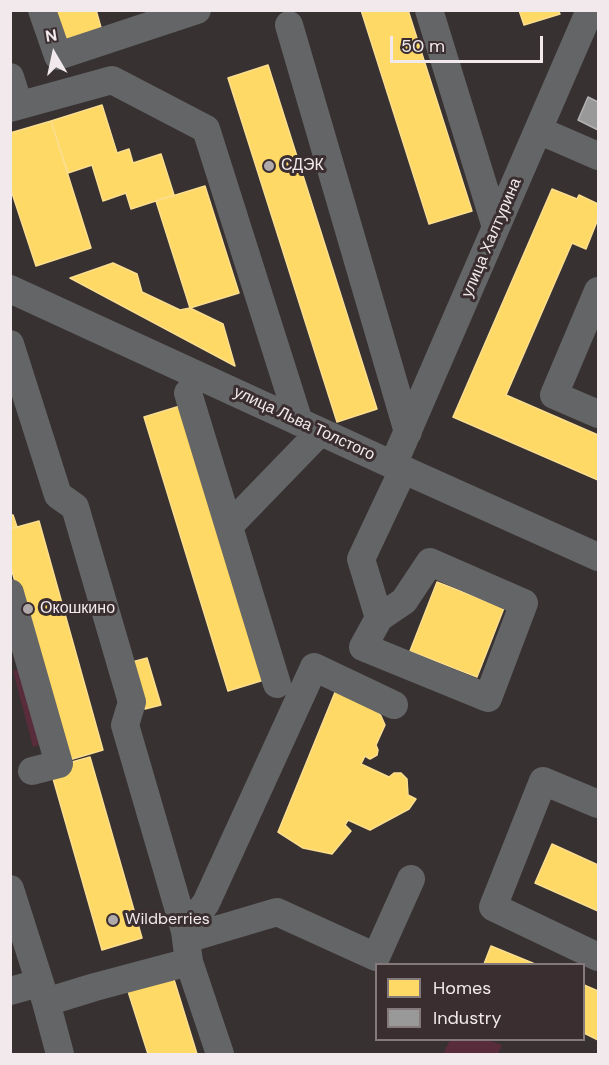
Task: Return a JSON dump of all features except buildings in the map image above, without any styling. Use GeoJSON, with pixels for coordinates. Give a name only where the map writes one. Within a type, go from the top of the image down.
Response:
{"type":"FeatureCollection","features":[{"type":"Feature","properties":{"kind":"street"},"geometry":{"type":"LineString","coordinates":[[42,10],[58,56],[197,10]]}},
{"type":"Feature","properties":{"kind":"street"},"geometry":{"type":"LineString","coordinates":[[429,10],[496,227]]}},
{"type":"Feature","properties":{"kind":"street","name":"улица Халтурина"},"geometry":{"type":"LineString","coordinates":[[379,618],[361,559],[398,467],[408,432],[590,10]]}},
{"type":"Feature","properties":{"kind":"street"},"geometry":{"type":"LineString","coordinates":[[289,25],[408,432]]}},
{"type":"Feature","properties":{"kind":"street"},"geometry":{"type":"LineString","coordinates":[[10,77],[15,107],[112,80],[206,129],[310,427],[229,526]]}},
{"type":"Feature","properties":{"kind":"street"},"geometry":{"type":"LineString","coordinates":[[538,129],[598,156]]}},
{"type":"Feature","properties":{"kind":"street","name":"улица Льва Толстого"},"geometry":{"type":"LineString","coordinates":[[10,289],[598,557]]}},
{"type":"Feature","properties":{"kind":"street"},"geometry":{"type":"LineString","coordinates":[[598,291],[554,395],[598,414]]}},
{"type":"Feature","properties":{"kind":"street"},"geometry":{"type":"LineString","coordinates":[[10,344],[58,495],[75,507],[132,702],[125,725],[220,1054]]}},
{"type":"Feature","properties":{"kind":"street"},"geometry":{"type":"LineString","coordinates":[[188,393],[278,684]]}},
{"type":"Feature","properties":{"kind":"street"},"geometry":{"type":"LineString","coordinates":[[430,562],[524,603],[488,698],[363,647],[379,618],[404,601],[430,562]]}},
{"type":"Feature","properties":{"kind":"street"},"geometry":{"type":"LineString","coordinates":[[10,593],[19,659],[58,764],[32,771]]}},
{"type":"Feature","properties":{"kind":"street"},"geometry":{"type":"LineString","coordinates":[[187,944],[314,668],[394,705]]}},
{"type":"Feature","properties":{"kind":"street"},"geometry":{"type":"LineString","coordinates":[[598,804],[543,781],[493,907],[598,957]]}},
{"type":"Feature","properties":{"kind":"street"},"geometry":{"type":"LineString","coordinates":[[10,991],[43,992],[94,987],[187,944],[277,912],[376,957],[411,879]]}},
{"type":"Feature","properties":{"kind":"street"},"geometry":{"type":"LineString","coordinates":[[10,889],[60,1054]]}},
{"type":"Feature","properties":{"kind":"shaded area"},"geometry":{"type":"Polygon","coordinates":[[[24,668],[44,743],[33,747],[13,671],[24,668]]]}},
{"type":"Feature","properties":{"kind":"shaded area"},"geometry":{"type":"Polygon","coordinates":[[[450,1041],[491,1041],[502,1045],[498,1054],[443,1054],[450,1041]]]}},
{"type":"Feature","properties":{"kind":"place","name":"СДЭК"},"geometry":{"type":"Point","coordinates":[269,166]}},
{"type":"Feature","properties":{"kind":"place","name":"Окошкино"},"geometry":{"type":"Point","coordinates":[28,609]}},
{"type":"Feature","properties":{"kind":"place","name":"Wildberries"},"geometry":{"type":"Point","coordinates":[113,920]}}]}
